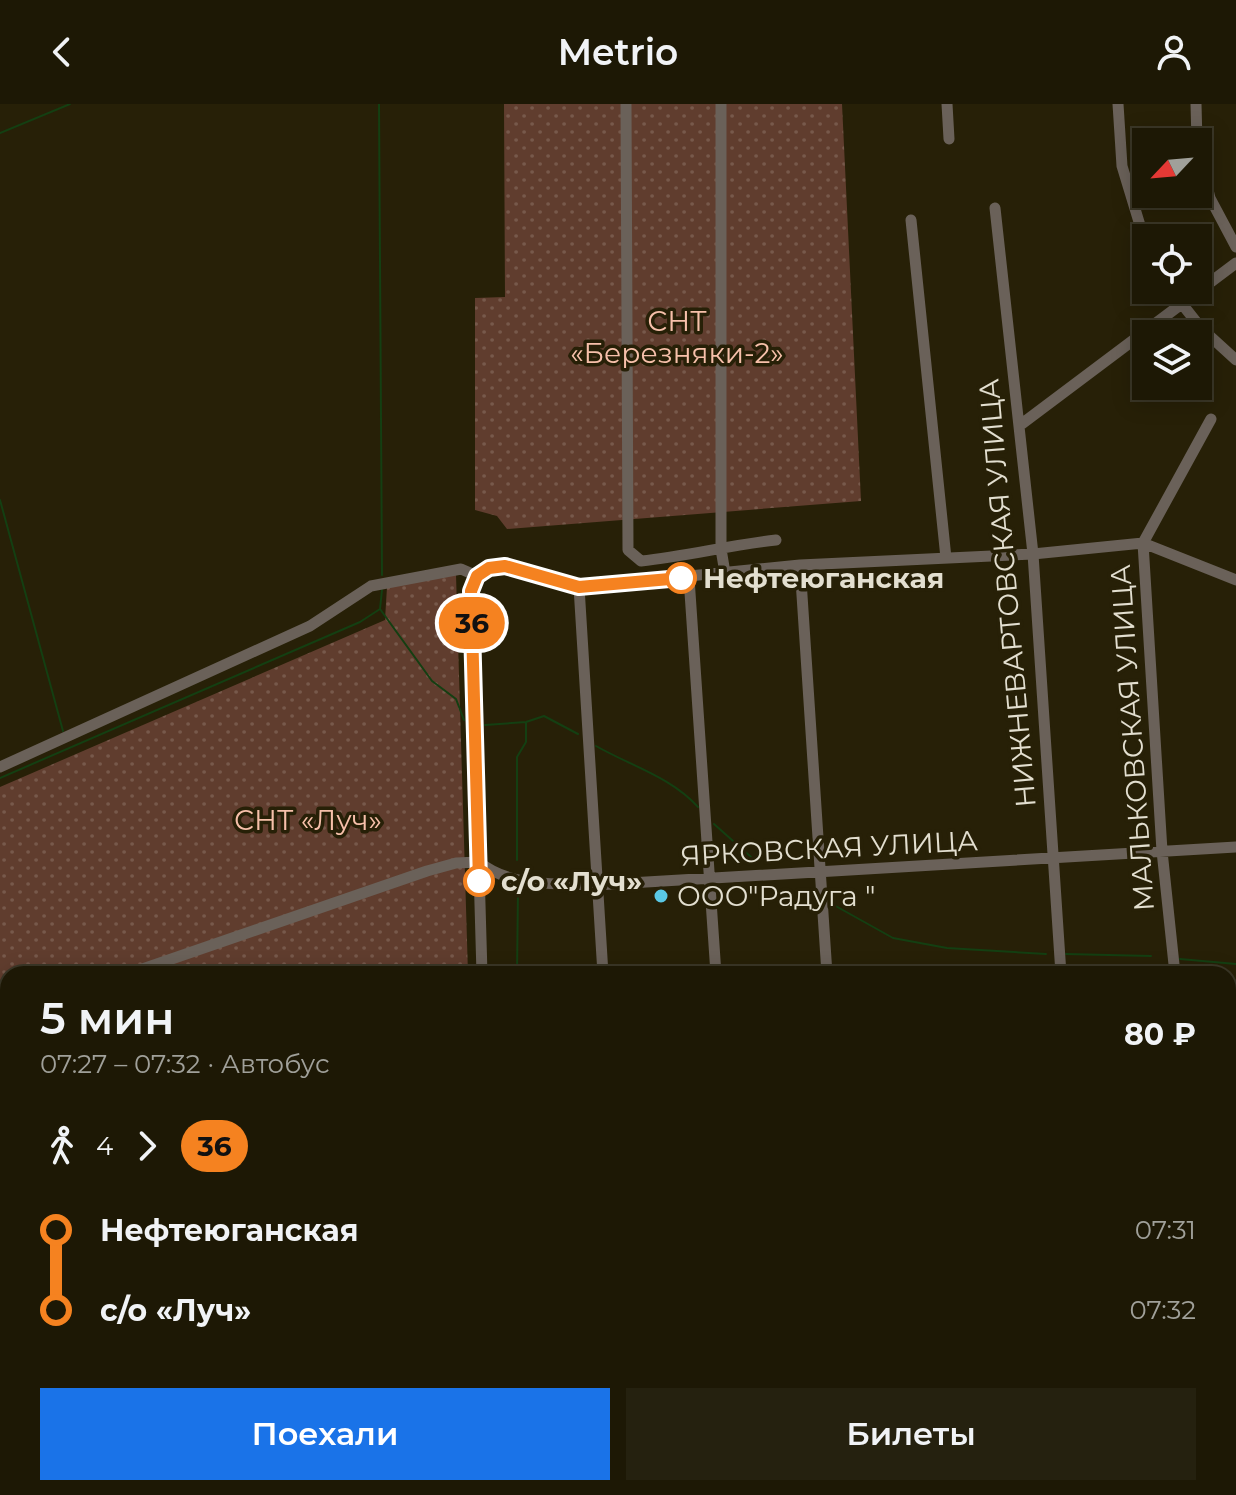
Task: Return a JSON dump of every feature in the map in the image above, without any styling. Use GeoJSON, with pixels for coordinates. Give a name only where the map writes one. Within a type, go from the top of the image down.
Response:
{"type":"FeatureCollection","features":[{"type":"Feature","properties":{"kind":"street"},"geometry":{"type":"LineString","coordinates":[[626,104],[628,550],[641,561],[776,540]]}},
{"type":"Feature","properties":{"kind":"street"},"geometry":{"type":"LineString","coordinates":[[721,104],[721,549],[725,573]]}},
{"type":"Feature","properties":{"kind":"street"},"geometry":{"type":"LineString","coordinates":[[947,104],[949,139]]}},
{"type":"Feature","properties":{"kind":"street"},"geometry":{"type":"LineString","coordinates":[[1118,104],[1122,166],[1140,224]]}},
{"type":"Feature","properties":{"kind":"street"},"geometry":{"type":"LineString","coordinates":[[1196,104],[1197,128]]}},
{"type":"Feature","properties":{"kind":"street"},"geometry":{"type":"LineString","coordinates":[[1212,202],[1236,247]]}},
{"type":"Feature","properties":{"kind":"street","name":"НИЖНЕВАРТОВСКАЯ УЛИЦА"},"geometry":{"type":"LineString","coordinates":[[995,208],[1033,554],[1060,966]]}},
{"type":"Feature","properties":{"kind":"street"},"geometry":{"type":"LineString","coordinates":[[911,220],[946,558]]}},
{"type":"Feature","properties":{"kind":"street"},"geometry":{"type":"LineString","coordinates":[[1019,426],[1236,263]]}},
{"type":"Feature","properties":{"kind":"street"},"geometry":{"type":"LineString","coordinates":[[1181,305],[1236,360]]}},
{"type":"Feature","properties":{"kind":"street","name":"МАЛЬКОВСКАЯ УЛИЦА"},"geometry":{"type":"LineString","coordinates":[[1174,966],[1162,851],[1143,543],[1211,419]]}},
{"type":"Feature","properties":{"kind":"street"},"geometry":{"type":"LineString","coordinates":[[482,966],[471,591],[477,576],[489,568],[505,566],[579,587],[800,565],[1033,554],[1143,543],[1236,580]]}},
{"type":"Feature","properties":{"kind":"street"},"geometry":{"type":"LineString","coordinates":[[800,565],[826,966]]}},
{"type":"Feature","properties":{"kind":"street"},"geometry":{"type":"LineString","coordinates":[[0,767],[310,626],[371,586],[461,569],[477,576]]}},
{"type":"Feature","properties":{"kind":"street"},"geometry":{"type":"LineString","coordinates":[[689,578],[716,966]]}},
{"type":"Feature","properties":{"kind":"street"},"geometry":{"type":"LineString","coordinates":[[579,587],[602,966]]}},
{"type":"Feature","properties":{"kind":"street","name":"ЯРКОВСКАЯ УЛИЦА"},"geometry":{"type":"LineString","coordinates":[[479,862],[495,875],[520,881],[596,885],[1236,847]]}},
{"type":"Feature","properties":{"kind":"street"},"geometry":{"type":"LineString","coordinates":[[151,966],[427,871],[479,862]]}},
{"type":"Feature","properties":{"kind":"green space","name":"СНТ «Березняки-2»"},"geometry":{"type":"Polygon","coordinates":[[[504,104],[842,104],[861,501],[507,529],[497,516],[475,510],[475,298],[505,297],[504,104]]]}},
{"type":"Feature","properties":{"kind":"green space","name":"СНТ «Луч»"},"geometry":{"type":"Polygon","coordinates":[[[456,575],[468,966],[0,966],[0,787],[385,620],[387,587],[456,575]]]}},
{"type":"Feature","properties":{"kind":"waterway"},"geometry":{"type":"LineString","coordinates":[[0,133],[70,104]]}},
{"type":"Feature","properties":{"kind":"waterway"},"geometry":{"type":"LineString","coordinates":[[379,104],[382,575]]}},
{"type":"Feature","properties":{"kind":"waterway"},"geometry":{"type":"LineString","coordinates":[[0,500],[63,731]]}},
{"type":"Feature","properties":{"kind":"waterway"},"geometry":{"type":"LineString","coordinates":[[0,778],[360,622],[380,609],[382,590]]}},
{"type":"Feature","properties":{"kind":"waterway"},"geometry":{"type":"LineString","coordinates":[[380,609],[432,681],[456,699],[464,720]]}},
{"type":"Feature","properties":{"kind":"waterway"},"geometry":{"type":"LineString","coordinates":[[485,725],[526,722],[544,716],[578,734]]}},
{"type":"Feature","properties":{"kind":"waterway"},"geometry":{"type":"LineString","coordinates":[[517,860],[517,757],[526,742],[526,722]]}},
{"type":"Feature","properties":{"kind":"waterway"},"geometry":{"type":"LineString","coordinates":[[596,746],[663,780],[698,807]]}},
{"type":"Feature","properties":{"kind":"waterway"},"geometry":{"type":"LineString","coordinates":[[714,824],[751,857]]}},
{"type":"Feature","properties":{"kind":"waterway"},"geometry":{"type":"LineString","coordinates":[[517,966],[518,889]]}},
{"type":"Feature","properties":{"kind":"waterway"},"geometry":{"type":"LineString","coordinates":[[832,904],[893,938],[947,948],[1046,954]]}},
{"type":"Feature","properties":{"kind":"waterway"},"geometry":{"type":"LineString","coordinates":[[1066,954],[1151,956]]}},
{"type":"Feature","properties":{"kind":"waterway"},"geometry":{"type":"LineString","coordinates":[[1180,959],[1236,964]]}},
{"type":"Feature","properties":{"kind":"bus line","name":"36"},"geometry":{"type":"LineString","coordinates":[[479,881],[471,591],[477,576],[489,568],[505,566],[579,587],[681,578]]}},
{"type":"Feature","properties":{"kind":"place","name":"Нефтеюганская"},"geometry":{"type":"Point","coordinates":[681,578]}},
{"type":"Feature","properties":{"kind":"place","name":"с/о «Луч»"},"geometry":{"type":"Point","coordinates":[479,881]}},
{"type":"Feature","properties":{"kind":"place","name":"ООО\"Радуга \""},"geometry":{"type":"Point","coordinates":[661,896]}}]}
